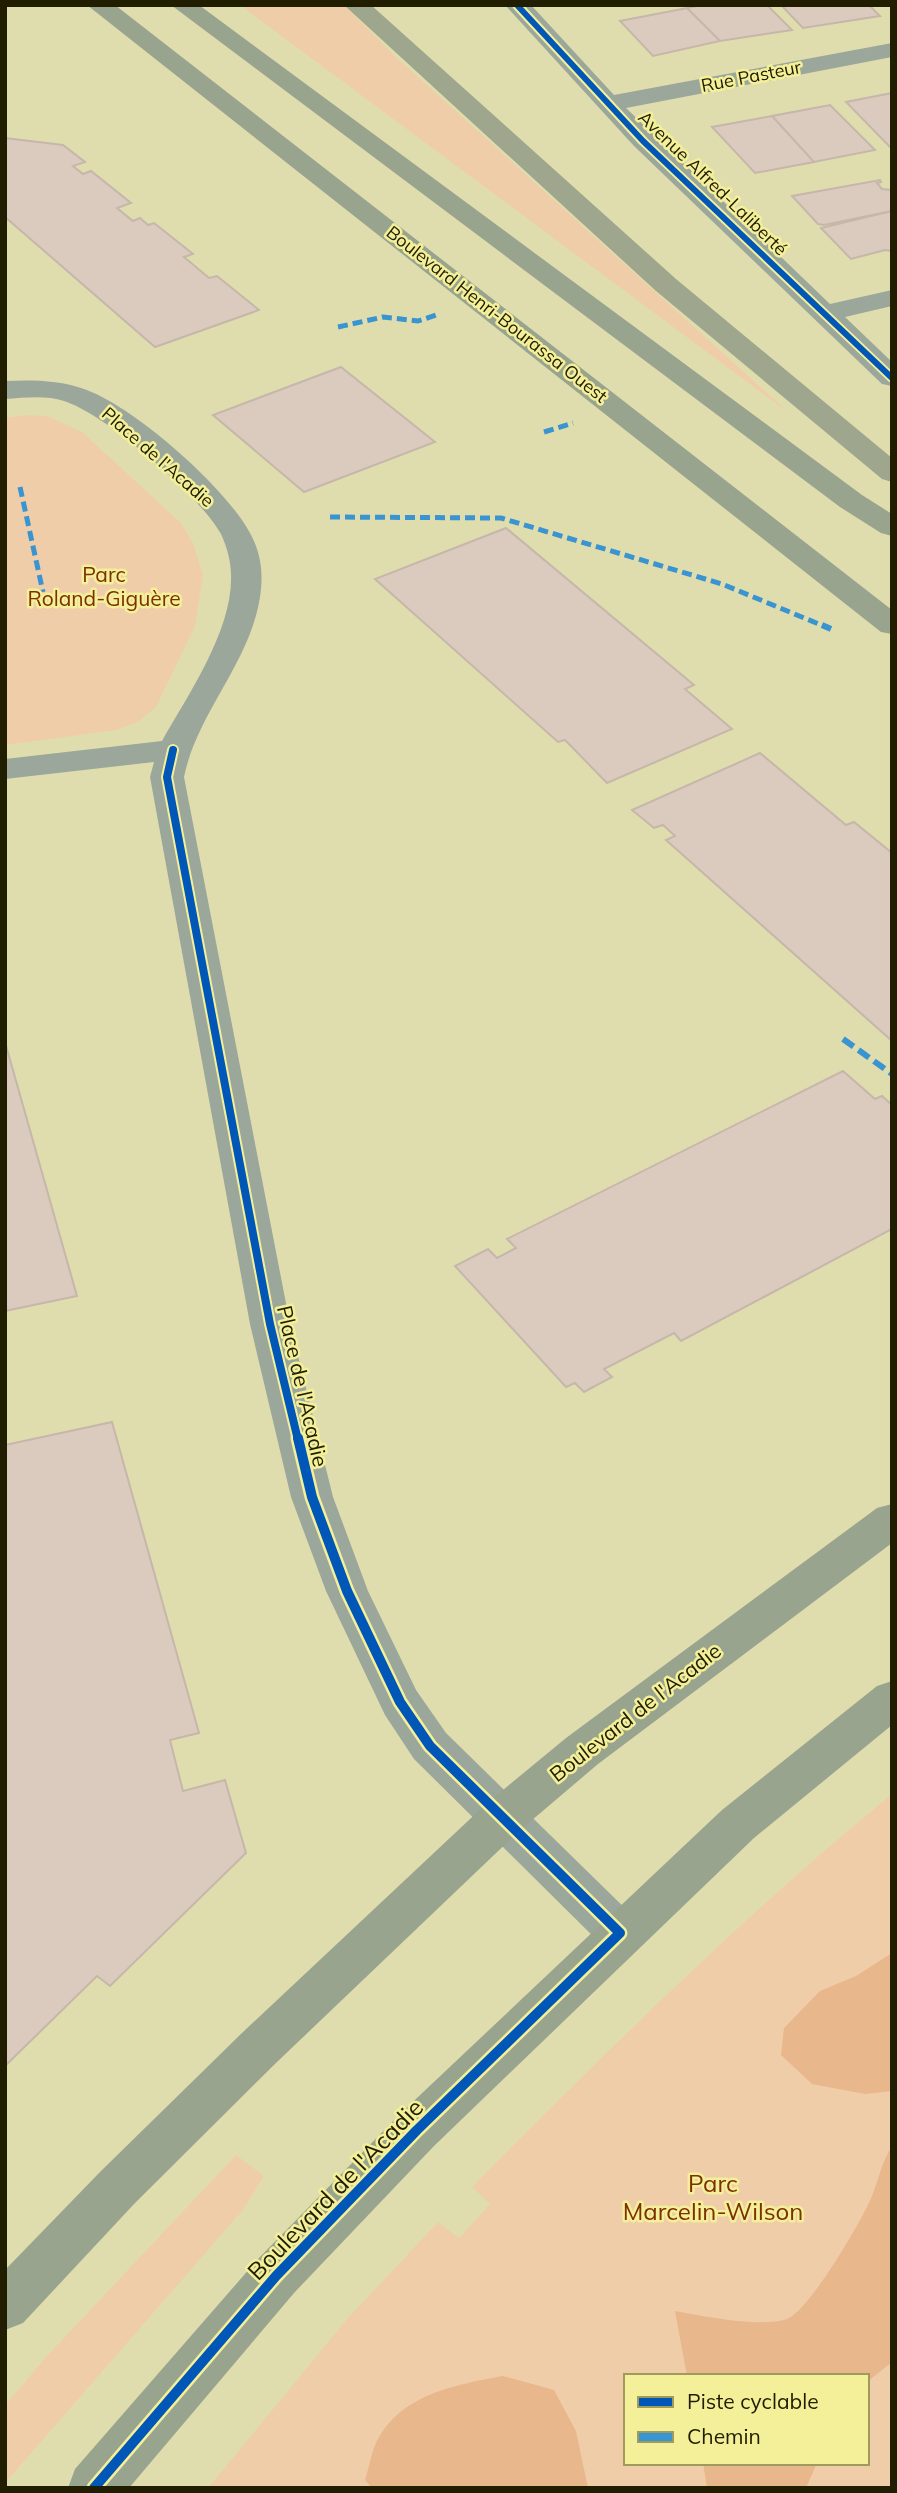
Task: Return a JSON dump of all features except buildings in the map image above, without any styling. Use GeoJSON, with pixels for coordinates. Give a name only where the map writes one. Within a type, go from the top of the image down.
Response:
{"type":"FeatureCollection","features":[{"type":"Feature","properties":{"kind":"highway"},"geometry":{"type":"LineString","coordinates":[[356,5],[666,285],[892,472]]}},
{"type":"Feature","properties":{"kind":"main road","name":"Boulevard Henri-Bourassa Ouest"},"geometry":{"type":"LineString","coordinates":[[99,5],[892,625]]}},
{"type":"Feature","properties":{"kind":"main road"},"geometry":{"type":"LineString","coordinates":[[183,5],[851,501],[892,527]]}},
{"type":"Feature","properties":{"kind":"main road","name":"Boulevard de l'Acadie"},"geometry":{"type":"LineString","coordinates":[[5,2306],[118,2187],[260,2047],[502,1818],[592,1743],[892,1520]]}},
{"type":"Feature","properties":{"kind":"main road","name":"Boulevard de l'Acadie"},"geometry":{"type":"LineString","coordinates":[[94,2488],[276,2276],[418,2130],[620,1933],[738,1824],[892,1699]]}},
{"type":"Feature","properties":{"kind":"street","name":"Avenue Alfred-Laliberté"},"geometry":{"type":"LineString","coordinates":[[517,5],[643,141],[892,379]]}},
{"type":"Feature","properties":{"kind":"street","name":"Rue Pasteur"},"geometry":{"type":"LineString","coordinates":[[610,103],[892,50]]}},
{"type":"Feature","properties":{"kind":"street"},"geometry":{"type":"LineString","coordinates":[[824,314],[892,298]]}},
{"type":"Feature","properties":{"kind":"street","name":"Place de l'Acadie"},"geometry":{"type":"LineString","coordinates":[[5,390],[53,390],[96,404],[120,420],[209,499],[234,529],[244,559],[247,579],[235,627],[173,750],[167,777],[240,1176],[270,1324],[312,1496],[347,1591],[400,1702],[430,1746],[620,1933]]}},
{"type":"Feature","properties":{"kind":"street"},"geometry":{"type":"LineString","coordinates":[[5,769],[173,750]]}},
{"type":"Feature","properties":{"kind":"green space"},"geometry":{"type":"Polygon","coordinates":[[[240,5],[344,5],[396,57],[789,413],[240,5]]]}},
{"type":"Feature","properties":{"kind":"green space","name":"Parc Roland-Giguère"},"geometry":{"type":"Polygon","coordinates":[[[47,416],[82,432],[181,523],[193,543],[203,575],[195,626],[156,707],[139,721],[117,730],[5,745],[5,418],[47,416]]]}},
{"type":"Feature","properties":{"kind":"green space","name":"Parc Marcelin-Wilson"},"geometry":{"type":"Polygon","coordinates":[[[892,1794],[892,2488],[208,2488],[347,2319],[438,2222],[459,2238],[490,2204],[472,2187],[677,1985],[783,1888],[892,1794]]]}},
{"type":"Feature","properties":{"kind":"green space"},"geometry":{"type":"Polygon","coordinates":[[[236,2155],[264,2176],[242,2211],[5,2483],[5,2405],[46,2357],[236,2155]]]}},
{"type":"Feature","properties":{"kind":"shaded area"},"geometry":{"type":"Polygon","coordinates":[[[892,1953],[892,2091],[865,2094],[812,2084],[781,2055],[784,2028],[820,1991],[856,1976],[892,1953]]]}},
{"type":"Feature","properties":{"kind":"shaded area"},"geometry":{"type":"Polygon","coordinates":[[[892,2146],[892,2362],[869,2380],[869,2374],[687,2374],[675,2311],[762,2322],[787,2319],[797,2312],[821,2282],[858,2224],[872,2196],[892,2146]]]}},
{"type":"Feature","properties":{"kind":"shaded area"},"geometry":{"type":"Polygon","coordinates":[[[503,2376],[554,2390],[576,2431],[588,2488],[372,2488],[365,2480],[376,2443],[386,2426],[399,2413],[430,2394],[503,2376]]]}},
{"type":"Feature","properties":{"kind":"shaded area"},"geometry":{"type":"Polygon","coordinates":[[[703,2465],[816,2465],[806,2488],[707,2488],[703,2465]]]}},
{"type":"Feature","properties":{"kind":"marked path"},"geometry":{"type":"LineString","coordinates":[[338,327],[383,317],[418,321],[439,314]]}},
{"type":"Feature","properties":{"kind":"marked path"},"geometry":{"type":"LineString","coordinates":[[544,432],[573,423]]}},
{"type":"Feature","properties":{"kind":"marked path"},"geometry":{"type":"LineString","coordinates":[[20,487],[43,592]]}},
{"type":"Feature","properties":{"kind":"marked path"},"geometry":{"type":"LineString","coordinates":[[330,517],[501,518],[722,584],[831,629]]}},
{"type":"Feature","properties":{"kind":"marked path"},"geometry":{"type":"LineString","coordinates":[[843,1039],[892,1074]]}},
{"type":"Feature","properties":{"kind":"cycle path"},"geometry":{"type":"LineString","coordinates":[[517,5],[643,141],[892,378]]}},
{"type":"Feature","properties":{"kind":"cycle path"},"geometry":{"type":"LineString","coordinates":[[94,2488],[276,2276],[417,2130],[620,1933],[430,1746],[400,1702],[347,1591],[312,1497],[270,1324],[167,777],[173,750]]}}]}
